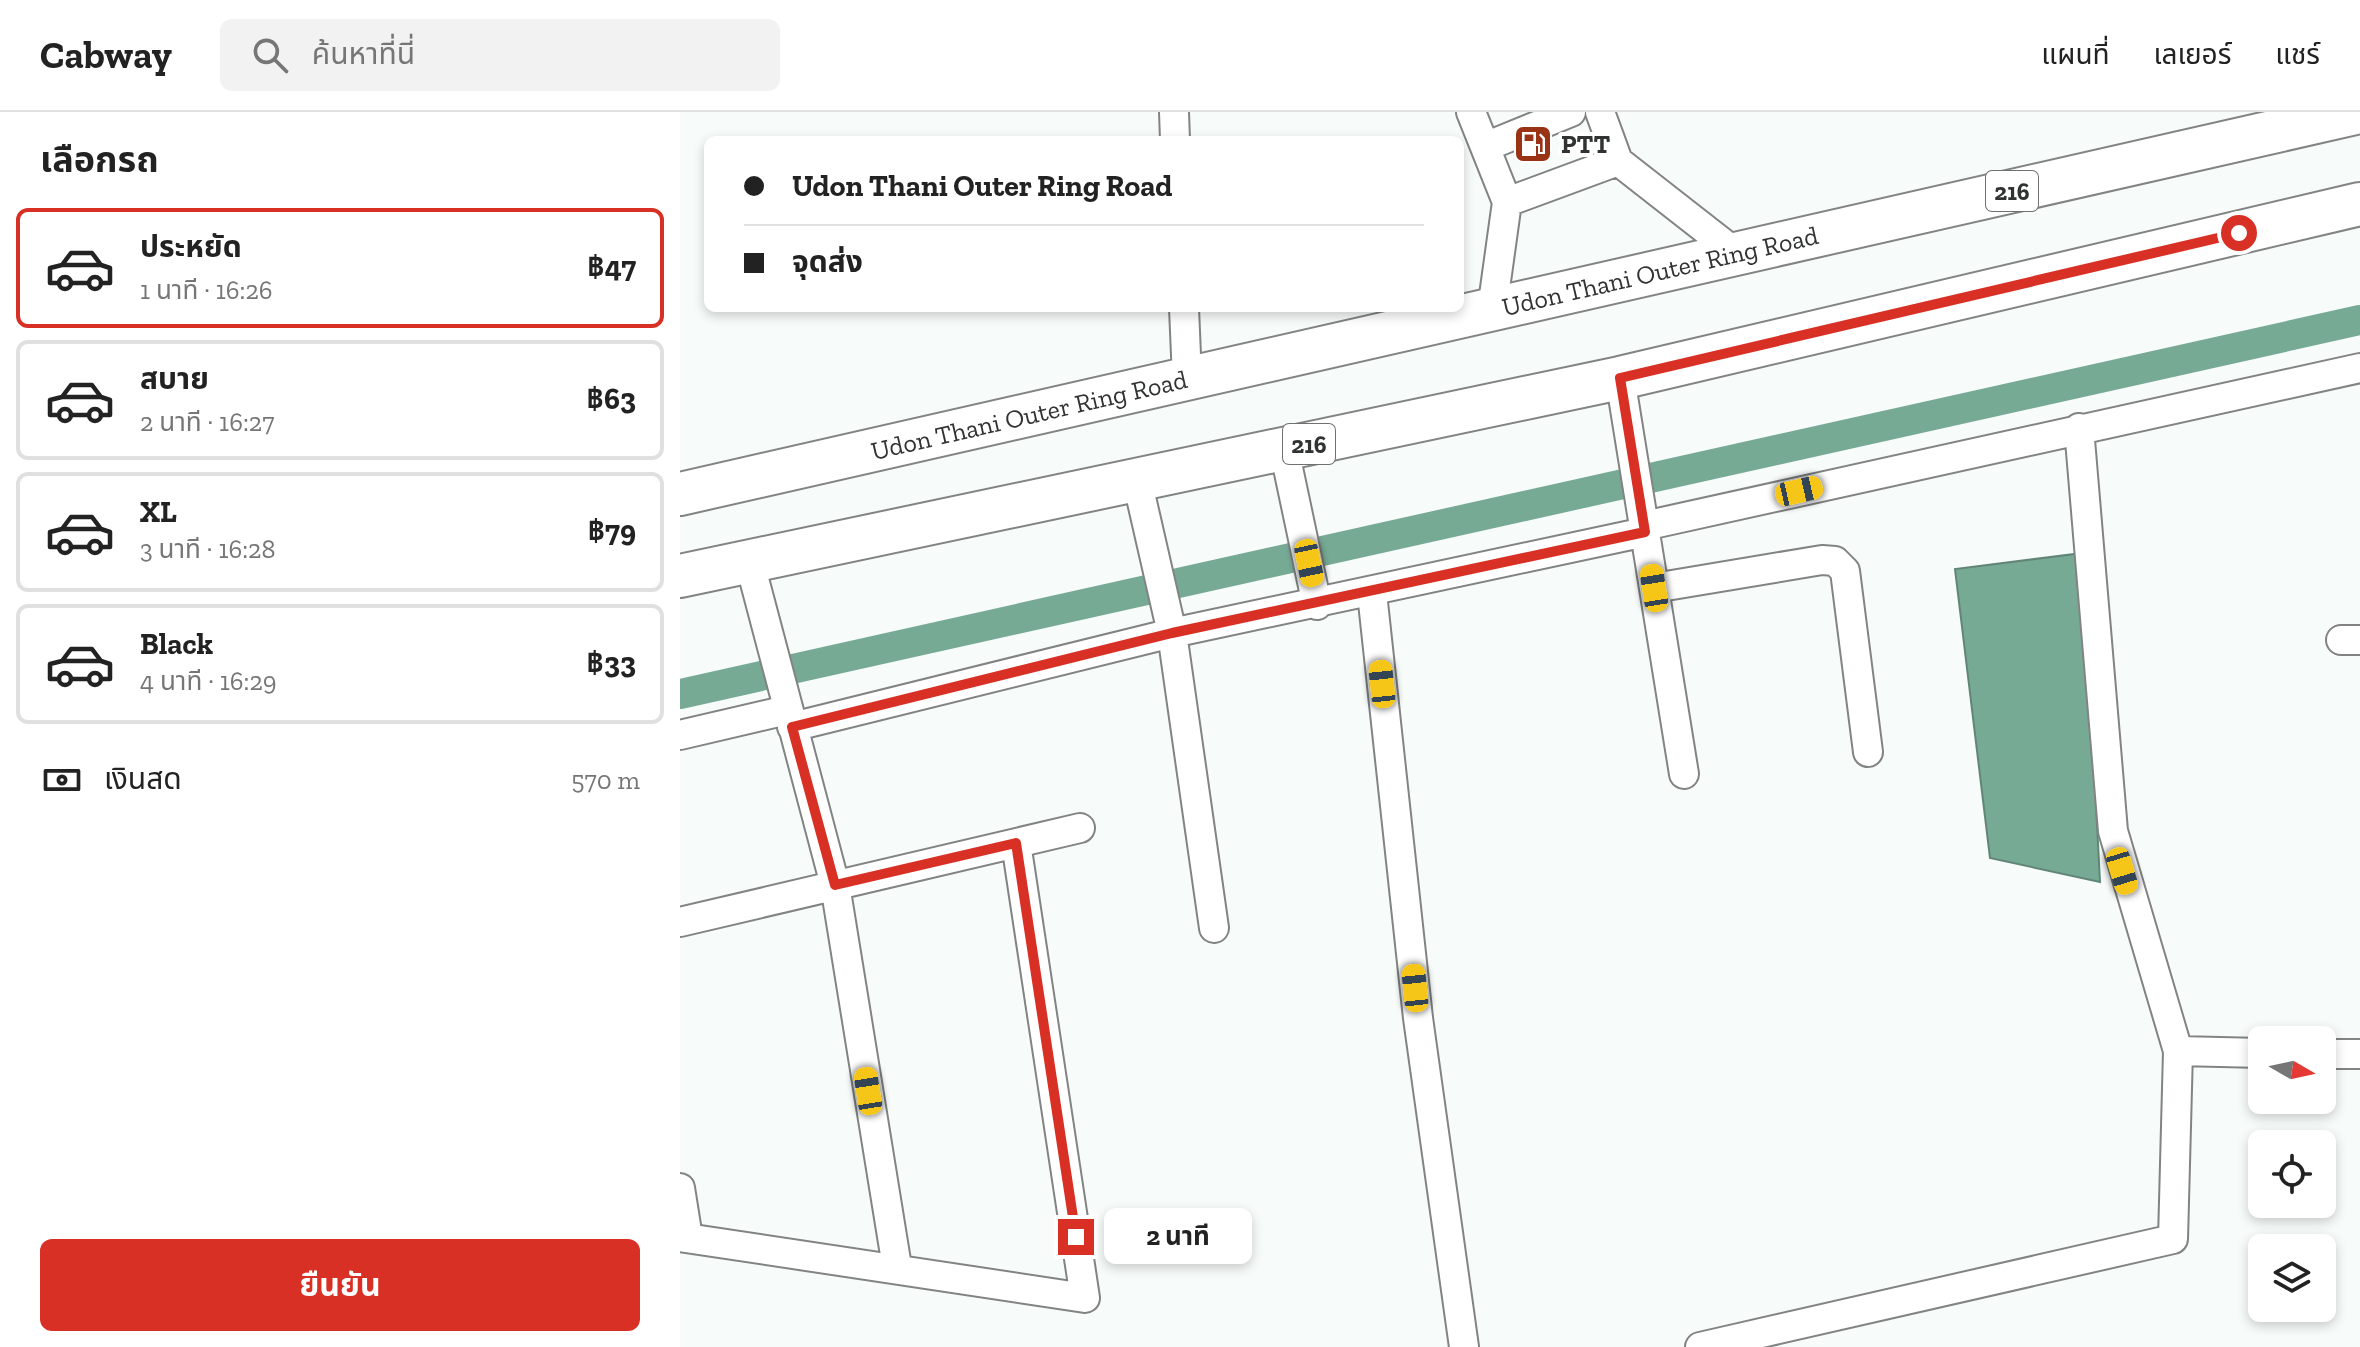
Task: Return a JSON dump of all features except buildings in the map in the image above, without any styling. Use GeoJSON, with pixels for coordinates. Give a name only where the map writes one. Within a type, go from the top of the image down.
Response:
{"type":"FeatureCollection","features":[{"type":"Feature","properties":{"kind":"highway","name":"Udon Thani Outer Ring Road"},"geometry":{"type":"LineString","coordinates":[[680,494],[2360,112]]}},
{"type":"Feature","properties":{"kind":"highway","name":"216"},"geometry":{"type":"LineString","coordinates":[[680,576],[1620,378],[2360,204]]}},
{"type":"Feature","properties":{"kind":"street"},"geometry":{"type":"LineString","coordinates":[[1174,112],[1175,136]]}},
{"type":"Feature","properties":{"kind":"street"},"geometry":{"type":"LineString","coordinates":[[1471,112],[1507,202],[1492,310]]}},
{"type":"Feature","properties":{"kind":"street"},"geometry":{"type":"LineString","coordinates":[[1485,147],[1571,112]]}},
{"type":"Feature","properties":{"kind":"street"},"geometry":{"type":"LineString","coordinates":[[1600,112],[1618,161],[1737,254]]}},
{"type":"Feature","properties":{"kind":"street"},"geometry":{"type":"LineString","coordinates":[[1507,202],[1618,161]]}},
{"type":"Feature","properties":{"kind":"street"},"geometry":{"type":"LineString","coordinates":[[1184,312],[1187,379]]}},
{"type":"Feature","properties":{"kind":"street"},"geometry":{"type":"LineString","coordinates":[[680,735],[1171,627],[1316,598],[1372,593],[1644,527],[2360,368]]}},
{"type":"Feature","properties":{"kind":"street"},"geometry":{"type":"LineString","coordinates":[[1620,378],[1684,774]]}},
{"type":"Feature","properties":{"kind":"street"},"geometry":{"type":"LineString","coordinates":[[1700,1347],[2173,1239],[2178,1051],[2113,831],[2079,428]]}},
{"type":"Feature","properties":{"kind":"street"},"geometry":{"type":"LineString","coordinates":[[1284,449],[1316,598]]}},
{"type":"Feature","properties":{"kind":"street"},"geometry":{"type":"LineString","coordinates":[[1137,480],[1171,627],[1214,928]]}},
{"type":"Feature","properties":{"kind":"street"},"geometry":{"type":"LineString","coordinates":[[749,560],[835,885],[897,1267]]}},
{"type":"Feature","properties":{"kind":"street"},"geometry":{"type":"LineString","coordinates":[[1654,588],[1822,560],[1835,561],[1845,571],[1868,752]]}},
{"type":"Feature","properties":{"kind":"street"},"geometry":{"type":"LineString","coordinates":[[1372,593],[1418,1018],[1464,1347]]}},
{"type":"Feature","properties":{"kind":"street"},"geometry":{"type":"LineString","coordinates":[[680,922],[1080,828]]}},
{"type":"Feature","properties":{"kind":"street"},"geometry":{"type":"LineString","coordinates":[[680,1188],[684,1238],[897,1267],[1085,1298],[1016,843]]}},
{"type":"Feature","properties":{"kind":"street"},"geometry":{"type":"LineString","coordinates":[[2178,1051],[2248,1053]]}},
{"type":"Feature","properties":{"kind":"street"},"geometry":{"type":"LineString","coordinates":[[2336,1054],[2360,1054]]}},
{"type":"Feature","properties":{"kind":"shaded area"},"geometry":{"type":"Polygon","coordinates":[[[2083,553],[2100,882],[1990,858],[1955,569],[2083,553]]]}},
{"type":"Feature","properties":{"kind":"waterway"},"geometry":{"type":"LineString","coordinates":[[680,694],[2360,320]]}},
{"type":"Feature","properties":{"kind":"place","name":"PTT"},"geometry":{"type":"Point","coordinates":[1533,144]}},
{"type":"Feature","properties":{"kind":"route"},"geometry":{"type":"LineString","coordinates":[[1076,1237],[1016,843],[835,885],[792,727],[1172,633],[1317,605],[1645,532],[1620,378],[2239,233]]}}]}
